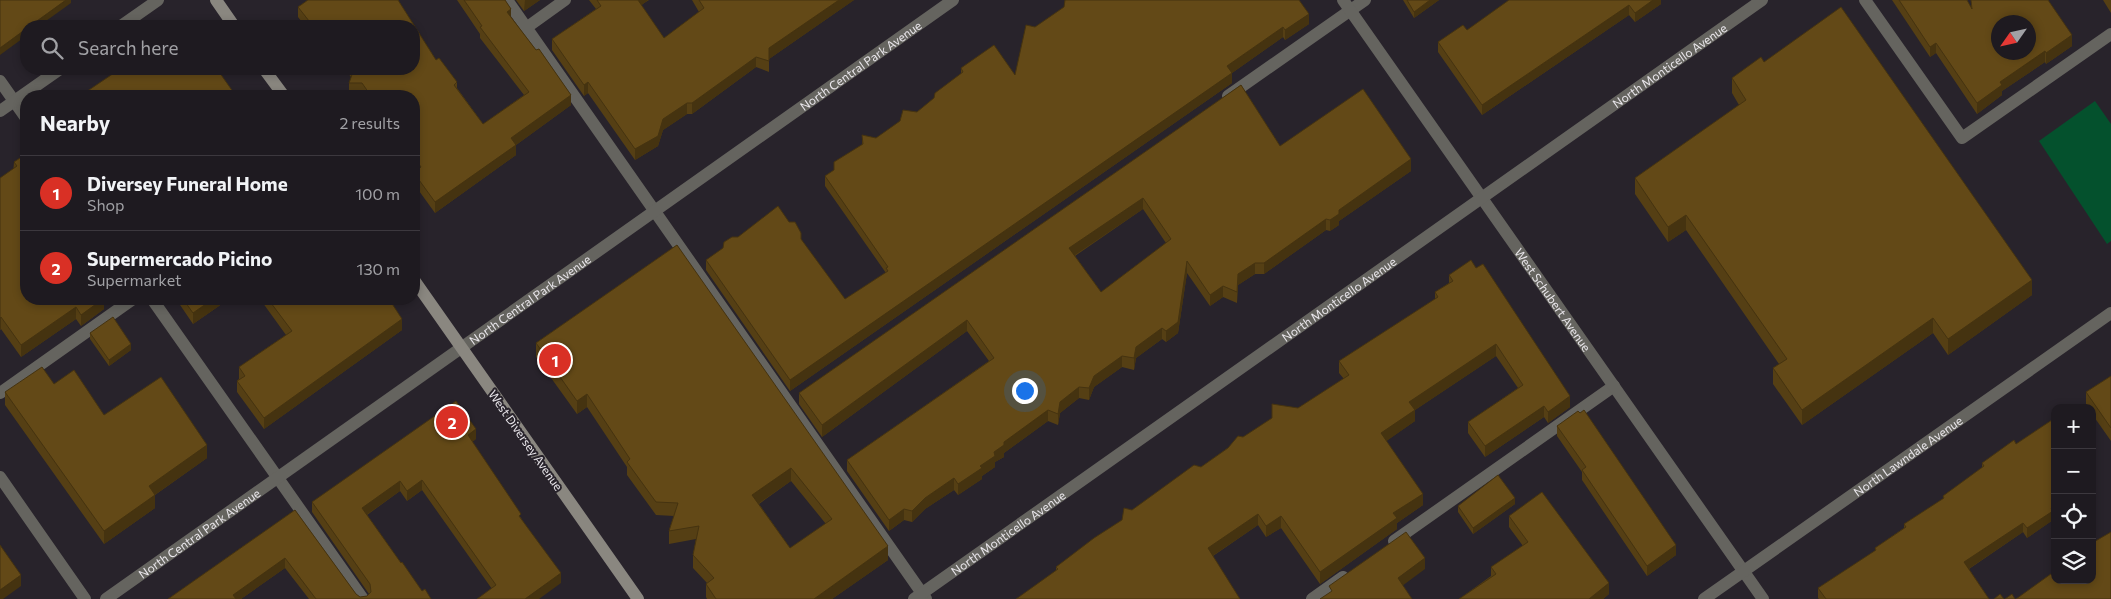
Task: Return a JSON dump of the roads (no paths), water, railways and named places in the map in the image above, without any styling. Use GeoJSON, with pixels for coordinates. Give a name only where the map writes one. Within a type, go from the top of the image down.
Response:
{"type":"FeatureCollection","features":[{"type":"Feature","properties":{"kind":"main road"},"geometry":{"type":"LineString","coordinates":[[216,0],[230,20]]}},
{"type":"Feature","properties":{"kind":"main road"},"geometry":{"type":"LineString","coordinates":[[268,75],[280,90]]}},
{"type":"Feature","properties":{"kind":"main road","name":"West Diversey Avenue"},"geometry":{"type":"LineString","coordinates":[[420,289],[638,599]]}},
{"type":"Feature","properties":{"kind":"street"},"geometry":{"type":"LineString","coordinates":[[130,20],[158,0]]}},
{"type":"Feature","properties":{"kind":"street"},"geometry":{"type":"LineString","coordinates":[[507,0],[654,211],[792,399],[921,597]]}},
{"type":"Feature","properties":{"kind":"street"},"geometry":{"type":"LineString","coordinates":[[526,28],[565,0]]}},
{"type":"Feature","properties":{"kind":"street","name":"North Central Park Avenue"},"geometry":{"type":"LineString","coordinates":[[106,599],[953,0]]}},
{"type":"Feature","properties":{"kind":"street"},"geometry":{"type":"LineString","coordinates":[[1220,101],[1347,5],[1365,0]]}},
{"type":"Feature","properties":{"kind":"street","name":"North Monticello Avenue"},"geometry":{"type":"LineString","coordinates":[[921,597],[1762,0]]}},
{"type":"Feature","properties":{"kind":"street"},"geometry":{"type":"LineString","coordinates":[[1865,0],[1962,138],[2111,34]]}},
{"type":"Feature","properties":{"kind":"street","name":"West Schubert Avenue"},"geometry":{"type":"LineString","coordinates":[[1347,5],[1763,599]]}},
{"type":"Feature","properties":{"kind":"street"},"geometry":{"type":"LineString","coordinates":[[30,90],[51,75]]}},
{"type":"Feature","properties":{"kind":"street"},"geometry":{"type":"LineString","coordinates":[[0,81],[20,110]]}},
{"type":"Feature","properties":{"kind":"street"},"geometry":{"type":"LineString","coordinates":[[0,111],[20,97]]}},
{"type":"Feature","properties":{"kind":"street"},"geometry":{"type":"LineString","coordinates":[[0,393],[125,305]]}},
{"type":"Feature","properties":{"kind":"street"},"geometry":{"type":"LineString","coordinates":[[156,305],[363,599]]}},
{"type":"Feature","properties":{"kind":"street","name":"North Lawndale Avenue"},"geometry":{"type":"LineString","coordinates":[[1704,599],[2111,313]]}},
{"type":"Feature","properties":{"kind":"street"},"geometry":{"type":"LineString","coordinates":[[1385,548],[1614,386]]}},
{"type":"Feature","properties":{"kind":"street"},"geometry":{"type":"LineString","coordinates":[[0,477],[85,599]]}},
{"type":"Feature","properties":{"kind":"street"},"geometry":{"type":"LineString","coordinates":[[1312,599],[1353,570]]}},
{"type":"Feature","properties":{"kind":"place","name":"Diversey Funeral Home"},"geometry":{"type":"Point","coordinates":[555,360]}},
{"type":"Feature","properties":{"kind":"place","name":"Supermercado Picino"},"geometry":{"type":"Point","coordinates":[452,422]}}]}
